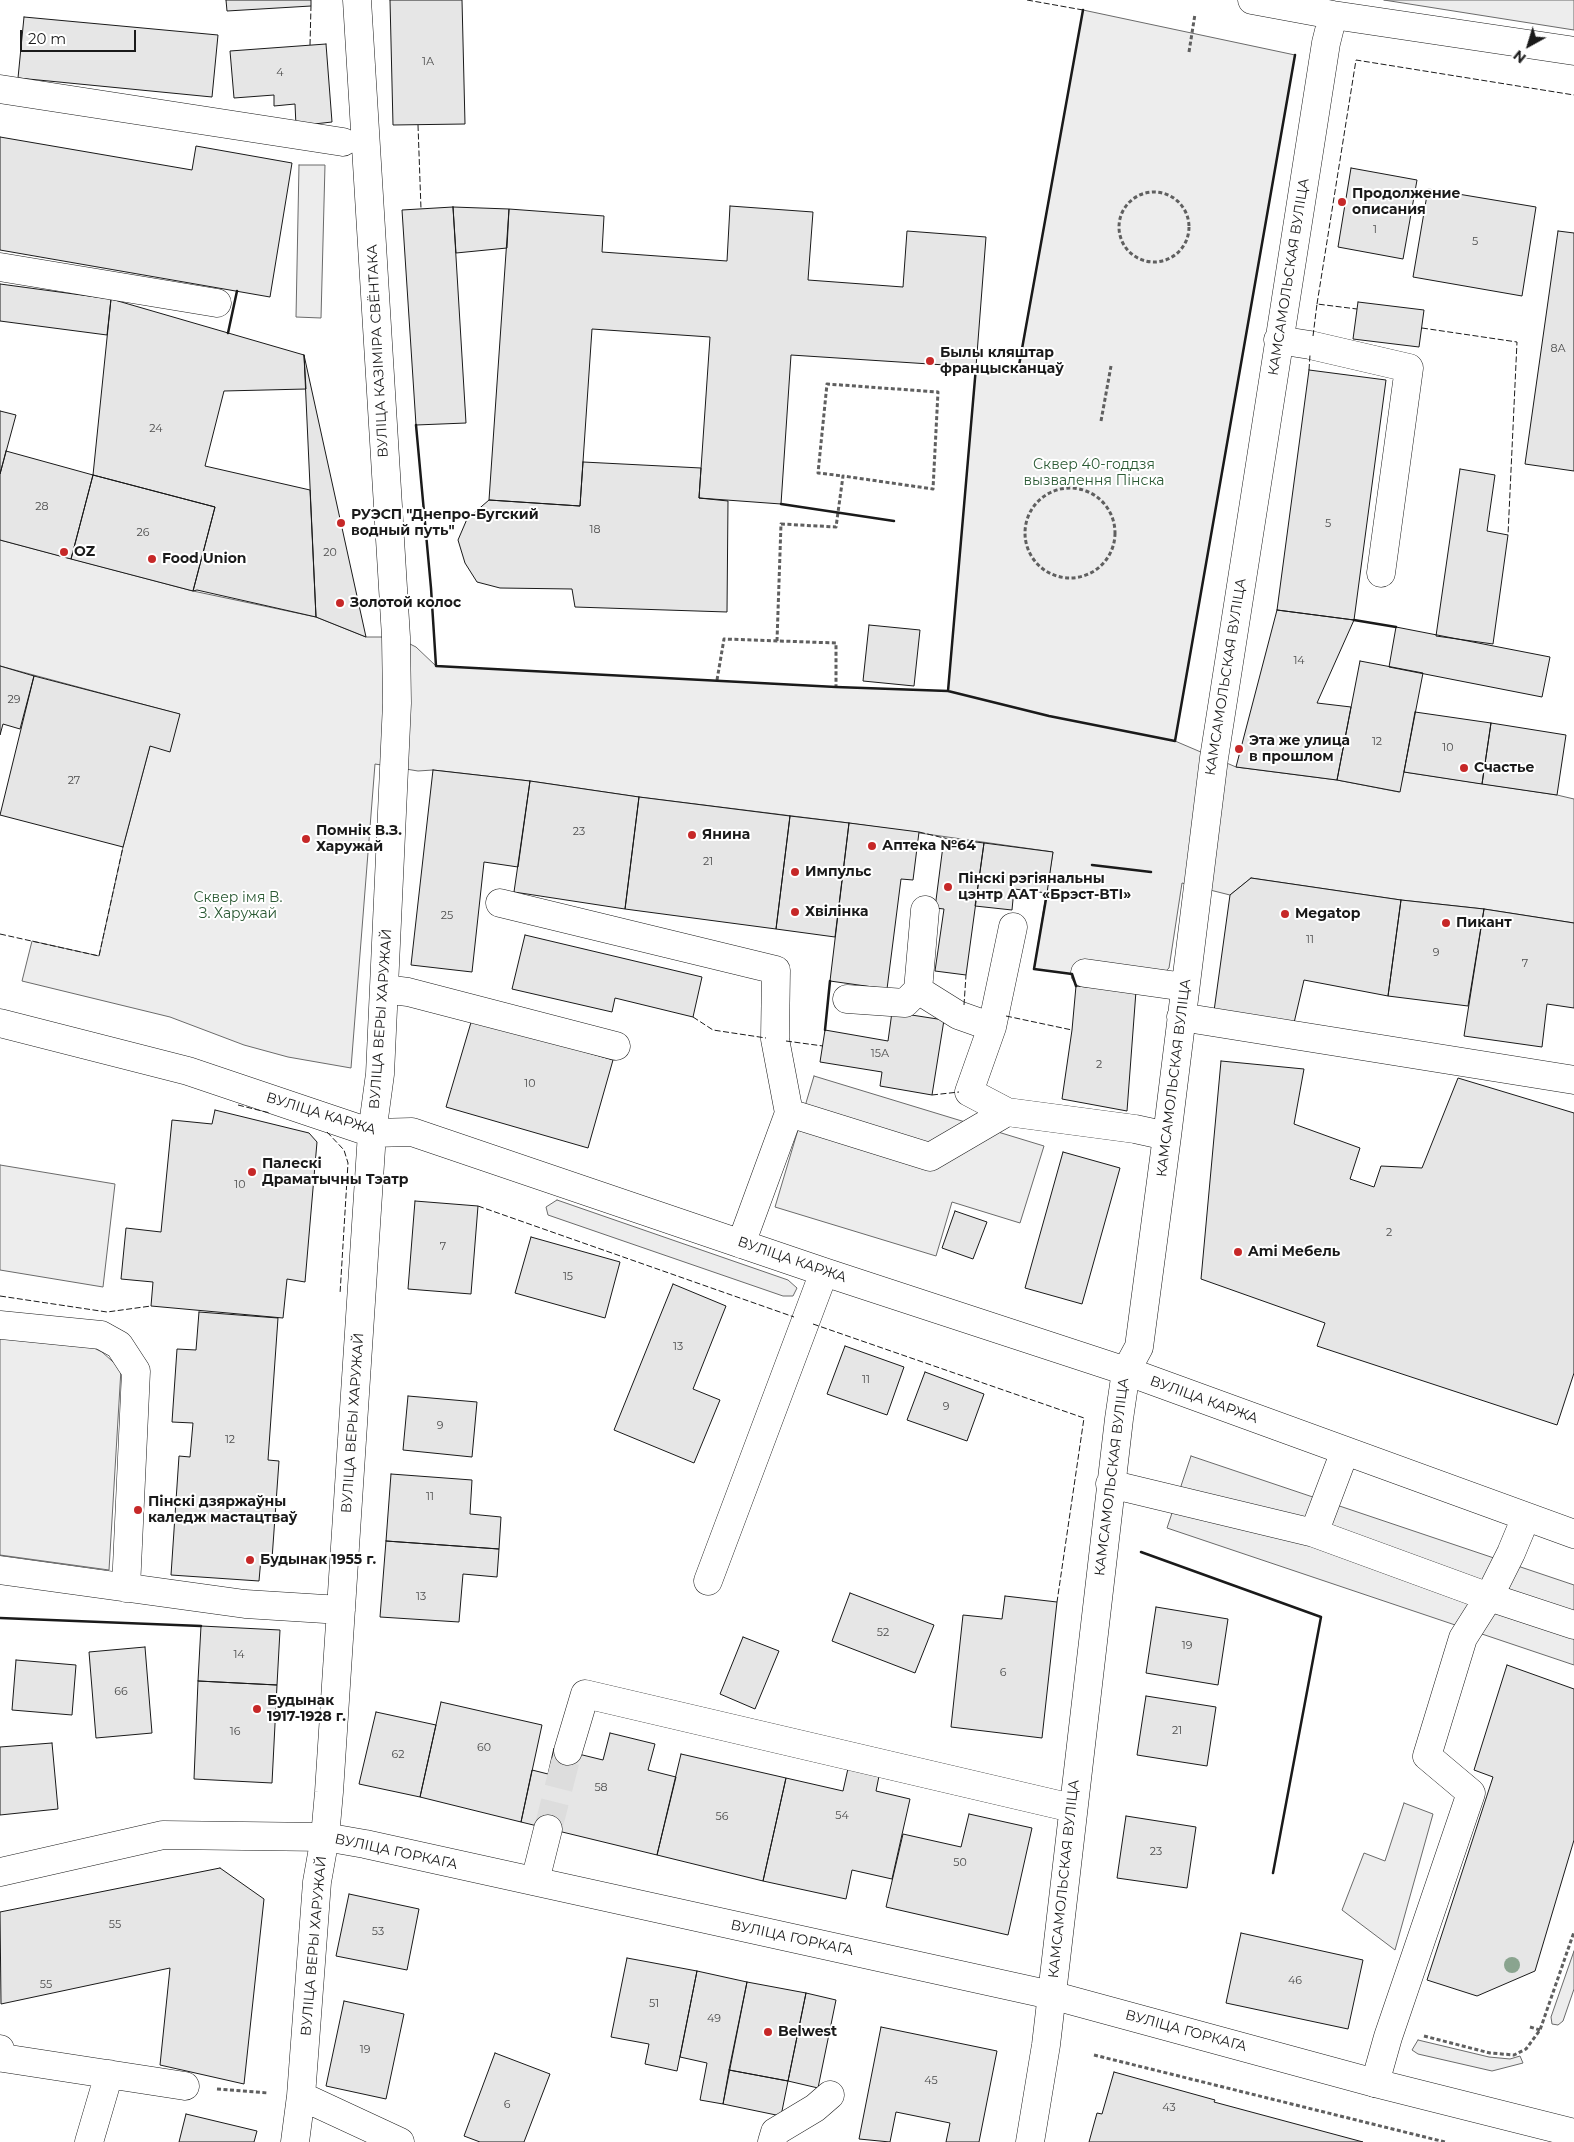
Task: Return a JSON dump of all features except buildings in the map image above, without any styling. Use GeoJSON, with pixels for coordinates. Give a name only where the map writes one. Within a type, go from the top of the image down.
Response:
{"type":"FeatureCollection","features":[{"type":"Feature","properties":{"kind":"street","name":"ВУЛІЦА КАЗІМІРА СВЁНТАКА"},"geometry":{"type":"LineString","coordinates":[[357,0],[396,638],[397,703]]}},
{"type":"Feature","properties":{"kind":"street"},"geometry":{"type":"LineString","coordinates":[[1252,0],[1333,15],[1574,51]]}},
{"type":"Feature","properties":{"kind":"street","name":"КАМСАМОЛЬСКАЯ ВУЛІЦА"},"geometry":{"type":"LineString","coordinates":[[1030,2142],[1046,2045],[1110,1484],[1126,1371],[1139,1347],[1214,758],[1278,340],[1326,43],[1333,15]]}},
{"type":"Feature","properties":{"kind":"street"},"geometry":{"type":"LineString","coordinates":[[0,89],[343,142]]}},
{"type":"Feature","properties":{"kind":"street"},"geometry":{"type":"LineString","coordinates":[[0,267],[217,303]]}},
{"type":"Feature","properties":{"kind":"street"},"geometry":{"type":"LineString","coordinates":[[1278,340],[1310,345],[1409,368],[1381,573]]}},
{"type":"Feature","properties":{"kind":"street","name":"ВУЛІЦА ВЕРЫ ХАРУЖАЙ"},"geometry":{"type":"LineString","coordinates":[[295,2142],[302,2096],[316,1882],[325,1837],[372,1132],[380,1074],[397,703]]}},
{"type":"Feature","properties":{"kind":"street"},"geometry":{"type":"LineString","coordinates":[[500,903],[776,970],[775,1039],[789,1113],[741,1244]]}},
{"type":"Feature","properties":{"kind":"street"},"geometry":{"type":"LineString","coordinates":[[847,999],[905,1003],[918,990],[925,910]]}},
{"type":"Feature","properties":{"kind":"street"},"geometry":{"type":"LineString","coordinates":[[1013,927],[992,1027],[969,1092],[1007,1112],[1135,1129],[1167,1136]]}},
{"type":"Feature","properties":{"kind":"street"},"geometry":{"type":"LineString","coordinates":[[1085,973],[1185,987]]}},
{"type":"Feature","properties":{"kind":"street"},"geometry":{"type":"LineString","coordinates":[[384,989],[408,992],[616,1046]]}},
{"type":"Feature","properties":{"kind":"street"},"geometry":{"type":"LineString","coordinates":[[918,990],[958,1015],[992,1027]]}},
{"type":"Feature","properties":{"kind":"street"},"geometry":{"type":"LineString","coordinates":[[1181,1017],[1574,1080]]}},
{"type":"Feature","properties":{"kind":"street","name":"ВУЛІЦА КАРЖА"},"geometry":{"type":"LineString","coordinates":[[0,1022],[188,1071],[372,1132],[412,1132],[824,1272],[1126,1371],[1574,1534]]}},
{"type":"Feature","properties":{"kind":"street"},"geometry":{"type":"LineString","coordinates":[[789,1113],[930,1157],[1007,1112]]}},
{"type":"Feature","properties":{"kind":"street"},"geometry":{"type":"LineString","coordinates":[[708,1581],[804,1321],[824,1272]]}},
{"type":"Feature","properties":{"kind":"street"},"geometry":{"type":"LineString","coordinates":[[0,1325],[101,1335],[119,1345],[136,1371],[126,1588]]}},
{"type":"Feature","properties":{"kind":"street"},"geometry":{"type":"LineString","coordinates":[[1314,1533],[1345,1451]]}},
{"type":"Feature","properties":{"kind":"street"},"geometry":{"type":"LineString","coordinates":[[1110,1484],[1314,1533],[1489,1597],[1574,1625]]}},
{"type":"Feature","properties":{"kind":"street"},"geometry":{"type":"LineString","coordinates":[[1375,2083],[1388,2037],[1471,1793],[1427,1756],[1463,1638],[1489,1597],[1512,1553],[1526,1517]]}},
{"type":"Feature","properties":{"kind":"street"},"geometry":{"type":"LineString","coordinates":[[0,1570],[245,1604],[340,1610]]}},
{"type":"Feature","properties":{"kind":"street"},"geometry":{"type":"LineString","coordinates":[[568,1751],[585,1694],[1072,1808]]}},
{"type":"Feature","properties":{"kind":"street"},"geometry":{"type":"LineString","coordinates":[[535,1881],[548,1828]]}},
{"type":"Feature","properties":{"kind":"street","name":"ВУЛІЦА ГОРКАГА"},"geometry":{"type":"LineString","coordinates":[[0,1872],[163,1835],[325,1837],[365,1844],[1051,1995],[1375,2083],[1574,2133]]}},
{"type":"Feature","properties":{"kind":"street"},"geometry":{"type":"LineString","coordinates":[[1,2055],[185,2086]]}},
{"type":"Feature","properties":{"kind":"street"},"geometry":{"type":"LineString","coordinates":[[88,2142],[110,2074]]}},
{"type":"Feature","properties":{"kind":"street"},"geometry":{"type":"LineString","coordinates":[[772,2142],[775,2132],[814,2108],[830,2095]]}},
{"type":"Feature","properties":{"kind":"street"},"geometry":{"type":"LineString","coordinates":[[302,2096],[400,2142]]}},
{"type":"Feature","properties":{"kind":"path"},"geometry":{"type":"LineString","coordinates":[[1189,52],[1195,14]]}},
{"type":"Feature","properties":{"kind":"path"},"geometry":{"type":"LineString","coordinates":[[1154,192],[1165,194],[1176,199],[1184,208],[1189,232],[1186,243],[1179,252],[1169,259],[1157,262],[1140,261],[1127,249],[1121,240],[1119,229],[1120,217],[1125,207],[1133,199],[1143,194],[1154,192]]}},
{"type":"Feature","properties":{"kind":"path"},"geometry":{"type":"LineString","coordinates":[[1101,420],[1111,366]]}},
{"type":"Feature","properties":{"kind":"path"},"geometry":{"type":"LineString","coordinates":[[827,384],[938,392],[933,489],[843,476],[818,473],[827,384]]}},
{"type":"Feature","properties":{"kind":"path"},"geometry":{"type":"LineString","coordinates":[[777,641],[780,524],[836,527],[843,476]]}},
{"type":"Feature","properties":{"kind":"path"},"geometry":{"type":"LineString","coordinates":[[1065,488],[1081,488],[1094,494],[1105,503],[1116,529],[1114,544],[1109,557],[1099,568],[1087,575],[1073,578],[1059,576],[1044,570],[1033,559],[1026,545],[1024,529],[1028,514],[1037,501],[1050,492],[1065,488]]}},
{"type":"Feature","properties":{"kind":"path"},"geometry":{"type":"LineString","coordinates":[[716,680],[724,639],[836,643],[836,688]]}},
{"type":"Feature","properties":{"kind":"path"},"geometry":{"type":"LineString","coordinates":[[1388,2037],[1417,2034],[1490,2053],[1514,2055],[1526,2049],[1540,2030],[1574,1932]]}},
{"type":"Feature","properties":{"kind":"path"},"geometry":{"type":"LineString","coordinates":[[1530,2027],[1540,2030]]}},
{"type":"Feature","properties":{"kind":"path"},"geometry":{"type":"LineString","coordinates":[[1094,2056],[1445,2142]]}},
{"type":"Feature","properties":{"kind":"path"},"geometry":{"type":"LineString","coordinates":[[185,2086],[302,2096]]}},
{"type":"Feature","properties":{"kind":"shaded area"},"geometry":{"type":"Polygon","coordinates":[[[1384,0],[1574,0],[1574,30],[1384,0]]]}},
{"type":"Feature","properties":{"kind":"shaded area"},"geometry":{"type":"Polygon","coordinates":[[[1083,10],[1295,55],[1175,741],[1236,767],[1337,780],[1399,792],[1404,772],[1574,799],[1574,923],[1251,878],[1230,895],[1182,883],[1169,968],[1154,982],[1136,991],[1076,986],[1071,974],[1034,969],[1053,852],[530,781],[433,770],[418,771],[375,764],[351,1068],[288,1057],[244,1045],[170,1017],[22,981],[32,941],[99,956],[123,847],[150,746],[179,714],[0,666],[0,540],[193,591],[316,617],[366,637],[396,637],[416,647],[436,666],[948,691],[976,367],[1018,370],[1083,10]]]}},
{"type":"Feature","properties":{"kind":"shaded area"},"geometry":{"type":"Polygon","coordinates":[[[299,165],[325,165],[321,318],[296,317],[299,165]]]}},
{"type":"Feature","properties":{"kind":"shaded area"},"geometry":{"type":"Polygon","coordinates":[[[814,1076],[1044,1146],[1020,1223],[952,1202],[936,1256],[775,1207],[814,1076]]]}},
{"type":"Feature","properties":{"kind":"shaded area"},"geometry":{"type":"Polygon","coordinates":[[[0,1165],[115,1184],[103,1287],[0,1270],[0,1165]]]}},
{"type":"Feature","properties":{"kind":"shaded area"},"geometry":{"type":"Polygon","coordinates":[[[557,1200],[788,1280],[797,1288],[793,1296],[783,1296],[548,1215],[546,1207],[557,1200]]]}},
{"type":"Feature","properties":{"kind":"shaded area"},"geometry":{"type":"Polygon","coordinates":[[[0,1338],[88,1345],[102,1352],[121,1369],[109,1570],[0,1555],[0,1338]]]}},
{"type":"Feature","properties":{"kind":"shaded area"},"geometry":{"type":"Polygon","coordinates":[[[1191,1456],[1574,1585],[1574,1665],[1167,1528],[1191,1456]]]}},
{"type":"Feature","properties":{"kind":"shaded area"},"geometry":{"type":"Polygon","coordinates":[[[1404,1803],[1433,1814],[1395,1950],[1342,1910],[1364,1853],[1385,1861],[1404,1803]]]}},
{"type":"Feature","properties":{"kind":"shaded area"},"geometry":{"type":"Polygon","coordinates":[[[1574,1951],[1574,1989],[1563,2021],[1558,2025],[1552,2024],[1551,2017],[1574,1951]]]}},
{"type":"Feature","properties":{"kind":"shaded area"},"geometry":{"type":"Polygon","coordinates":[[[1418,2040],[1489,2057],[1510,2059],[1520,2056],[1523,2063],[1492,2071],[1418,2054],[1412,2050],[1418,2040]]]}},
{"type":"Feature","properties":{"kind":"tunnel"},"geometry":{"type":"LineString","coordinates":[[548,1829],[568,1751]]}},
{"type":"Feature","properties":{"kind":"fence"},"geometry":{"type":"LineString","coordinates":[[1027,0],[1083,10]]}},
{"type":"Feature","properties":{"kind":"fence"},"geometry":{"type":"LineString","coordinates":[[310,45],[311,6]]}},
{"type":"Feature","properties":{"kind":"fence"},"geometry":{"type":"LineString","coordinates":[[1317,304],[1356,60],[1574,95]]}},
{"type":"Feature","properties":{"kind":"fence"},"geometry":{"type":"LineString","coordinates":[[418,125],[421,209]]}},
{"type":"Feature","properties":{"kind":"fence"},"geometry":{"type":"LineString","coordinates":[[1313,336],[1317,304],[1357,309]]}},
{"type":"Feature","properties":{"kind":"fence"},"geometry":{"type":"LineString","coordinates":[[1422,328],[1517,342],[1508,535]]}},
{"type":"Feature","properties":{"kind":"fence"},"geometry":{"type":"LineString","coordinates":[[1309,370],[1310,355]]}},
{"type":"Feature","properties":{"kind":"fence"},"geometry":{"type":"LineString","coordinates":[[919,832],[944,838]]}},
{"type":"Feature","properties":{"kind":"fence"},"geometry":{"type":"LineString","coordinates":[[0,934],[99,956],[123,847]]}},
{"type":"Feature","properties":{"kind":"fence"},"geometry":{"type":"LineString","coordinates":[[964,1005],[966,975]]}},
{"type":"Feature","properties":{"kind":"fence"},"geometry":{"type":"LineString","coordinates":[[1006,1016],[1072,1030]]}},
{"type":"Feature","properties":{"kind":"fence"},"geometry":{"type":"LineString","coordinates":[[693,1017],[713,1030],[766,1038]]}},
{"type":"Feature","properties":{"kind":"fence"},"geometry":{"type":"LineString","coordinates":[[786,1041],[823,1046]]}},
{"type":"Feature","properties":{"kind":"fence"},"geometry":{"type":"LineString","coordinates":[[932,1095],[959,1092]]}},
{"type":"Feature","properties":{"kind":"fence"},"geometry":{"type":"LineString","coordinates":[[238,1105],[270,1113]]}},
{"type":"Feature","properties":{"kind":"fence"},"geometry":{"type":"LineString","coordinates":[[327,1132],[344,1150],[348,1163],[340,1294]]}},
{"type":"Feature","properties":{"kind":"fence"},"geometry":{"type":"LineString","coordinates":[[478,1206],[794,1317]]}},
{"type":"Feature","properties":{"kind":"fence"},"geometry":{"type":"LineString","coordinates":[[0,1296],[107,1312],[151,1306]]}},
{"type":"Feature","properties":{"kind":"fence"},"geometry":{"type":"LineString","coordinates":[[813,1324],[1084,1418],[1057,1602]]}},
{"type":"Feature","properties":{"kind":"wall"},"geometry":{"type":"LineString","coordinates":[[948,691],[976,367],[1018,371],[1083,10]]}},
{"type":"Feature","properties":{"kind":"wall"},"geometry":{"type":"LineString","coordinates":[[416,425],[436,666],[948,691],[1049,716],[1175,741],[1295,55]]}},
{"type":"Feature","properties":{"kind":"wall"},"geometry":{"type":"LineString","coordinates":[[228,333],[237,291]]}},
{"type":"Feature","properties":{"kind":"wall"},"geometry":{"type":"LineString","coordinates":[[781,504],[894,521]]}},
{"type":"Feature","properties":{"kind":"wall"},"geometry":{"type":"LineString","coordinates":[[1354,620],[1396,627]]}},
{"type":"Feature","properties":{"kind":"wall"},"geometry":{"type":"LineString","coordinates":[[1092,865],[1151,872]]}},
{"type":"Feature","properties":{"kind":"wall"},"geometry":{"type":"LineString","coordinates":[[1047,893],[1034,969],[1072,974],[1076,986]]}},
{"type":"Feature","properties":{"kind":"wall"},"geometry":{"type":"LineString","coordinates":[[825,1030],[830,981]]}},
{"type":"Feature","properties":{"kind":"wall"},"geometry":{"type":"LineString","coordinates":[[1141,1552],[1321,1617],[1273,1873]]}},
{"type":"Feature","properties":{"kind":"wall"},"geometry":{"type":"LineString","coordinates":[[0,1618],[201,1626]]}},
{"type":"Feature","properties":{"kind":"place","name":"Продолжение описания"},"geometry":{"type":"Point","coordinates":[1342,202]}},
{"type":"Feature","properties":{"kind":"place","name":"Былы кляштар францысканцаў"},"geometry":{"type":"Point","coordinates":[930,361]}},
{"type":"Feature","properties":{"kind":"place","name":"РУЭСП \"Днепро-Бугский водный путь\""},"geometry":{"type":"Point","coordinates":[341,523]}},
{"type":"Feature","properties":{"kind":"place","name":"OZ"},"geometry":{"type":"Point","coordinates":[64,552]}},
{"type":"Feature","properties":{"kind":"place","name":"Food Union"},"geometry":{"type":"Point","coordinates":[152,559]}},
{"type":"Feature","properties":{"kind":"place","name":"Золотой колос"},"geometry":{"type":"Point","coordinates":[340,603]}},
{"type":"Feature","properties":{"kind":"place","name":"Эта же улица в прошлом"},"geometry":{"type":"Point","coordinates":[1239,749]}},
{"type":"Feature","properties":{"kind":"place","name":"Счастье"},"geometry":{"type":"Point","coordinates":[1464,768]}},
{"type":"Feature","properties":{"kind":"place","name":"Янина"},"geometry":{"type":"Point","coordinates":[692,835]}},
{"type":"Feature","properties":{"kind":"place","name":"Помнік В.З. Харужай"},"geometry":{"type":"Point","coordinates":[306,839]}},
{"type":"Feature","properties":{"kind":"place","name":"Аптека №64"},"geometry":{"type":"Point","coordinates":[872,846]}},
{"type":"Feature","properties":{"kind":"place","name":"Импульс"},"geometry":{"type":"Point","coordinates":[795,872]}},
{"type":"Feature","properties":{"kind":"place","name":"Пінскі рэгіянальны цэнтр ААТ «Брэст-ВТІ»"},"geometry":{"type":"Point","coordinates":[948,887]}},
{"type":"Feature","properties":{"kind":"place","name":"Хвілінка"},"geometry":{"type":"Point","coordinates":[795,912]}},
{"type":"Feature","properties":{"kind":"place","name":"Megatop"},"geometry":{"type":"Point","coordinates":[1285,914]}},
{"type":"Feature","properties":{"kind":"place","name":"Пикант"},"geometry":{"type":"Point","coordinates":[1446,923]}},
{"type":"Feature","properties":{"kind":"place","name":"Палескі Драматычны Тэатр"},"geometry":{"type":"Point","coordinates":[252,1172]}},
{"type":"Feature","properties":{"kind":"place","name":"Ami Мебель"},"geometry":{"type":"Point","coordinates":[1238,1252]}},
{"type":"Feature","properties":{"kind":"place","name":"Пінскі дзяржаўны каледж мастацтваў"},"geometry":{"type":"Point","coordinates":[138,1510]}},
{"type":"Feature","properties":{"kind":"place","name":"Будынак 1955 г."},"geometry":{"type":"Point","coordinates":[250,1560]}},
{"type":"Feature","properties":{"kind":"place","name":"Будынак 1917-1928 г."},"geometry":{"type":"Point","coordinates":[257,1709]}},
{"type":"Feature","properties":{"kind":"place","name":"Belwest"},"geometry":{"type":"Point","coordinates":[768,2032]}},
{"type":"Feature","properties":{"kind":"park label","name":"Сквер 40-годдзя вызвалення Пінска"},"geometry":{"type":"Point","coordinates":[1094,474]}},
{"type":"Feature","properties":{"kind":"park label","name":"Сквер імя В. З. Харужай"},"geometry":{"type":"Point","coordinates":[238,906]}}]}
